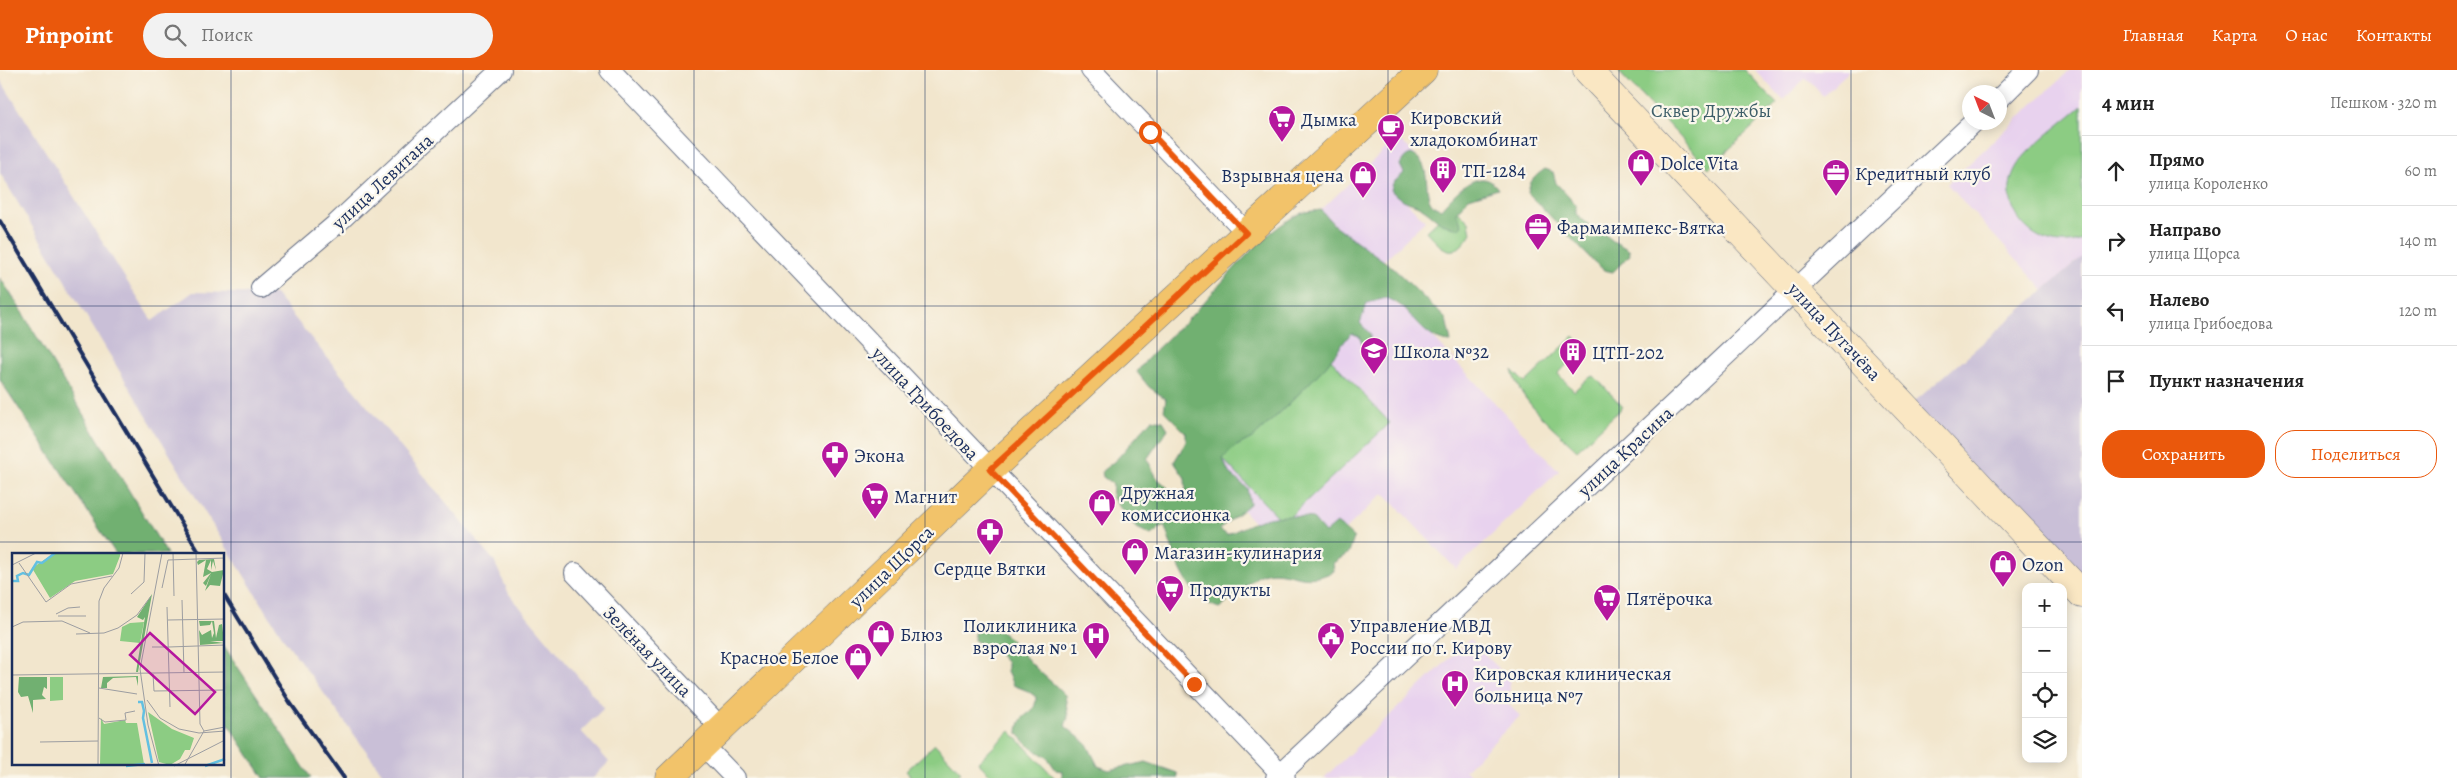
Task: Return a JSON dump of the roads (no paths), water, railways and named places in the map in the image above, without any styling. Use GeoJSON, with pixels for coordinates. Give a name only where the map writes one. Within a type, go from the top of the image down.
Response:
{"type":"FeatureCollection","features":[{"type":"Feature","properties":{"kind":"main road","name":"улица Щорса"},"geometry":{"type":"LineString","coordinates":[[669,778],[990,470],[1423,70]]}},
{"type":"Feature","properties":{"kind":"street","name":"улица Левитана"},"geometry":{"type":"LineString","coordinates":[[261,288],[334,226],[501,70]]}},
{"type":"Feature","properties":{"kind":"street","name":"улица Грибоедова"},"geometry":{"type":"LineString","coordinates":[[610,70],[1280,776]]}},
{"type":"Feature","properties":{"kind":"street"},"geometry":{"type":"LineString","coordinates":[[1092,70],[1246,233]]}},
{"type":"Feature","properties":{"kind":"street","name":"улица Пугачёва"},"geometry":{"type":"LineString","coordinates":[[1587,70],[1797,290],[2082,594]]}},
{"type":"Feature","properties":{"kind":"street"},"geometry":{"type":"LineString","coordinates":[[2007,91],[2028,70]]}},
{"type":"Feature","properties":{"kind":"street","name":"улица Красина"},"geometry":{"type":"LineString","coordinates":[[1280,776],[1966,130]]}},
{"type":"Feature","properties":{"kind":"street","name":"Зелёная улица"},"geometry":{"type":"LineString","coordinates":[[574,573],[713,737],[734,778]]}},
{"type":"Feature","properties":{"kind":"railway"},"geometry":{"type":"LineString","coordinates":[[0,221],[199,553]]}},
{"type":"Feature","properties":{"kind":"railway"},"geometry":{"type":"LineString","coordinates":[[225,597],[291,704],[344,778]]}},
{"type":"Feature","properties":{"kind":"place","name":"Дымка"},"geometry":{"type":"Point","coordinates":[1282,143]}},
{"type":"Feature","properties":{"kind":"place","name":"Кировский хладокомбинат"},"geometry":{"type":"Point","coordinates":[1391,152]}},
{"type":"Feature","properties":{"kind":"place","name":"Dolce Vita"},"geometry":{"type":"Point","coordinates":[1641,187]}},
{"type":"Feature","properties":{"kind":"place","name":"ТП-1284"},"geometry":{"type":"Point","coordinates":[1443,194]}},
{"type":"Feature","properties":{"kind":"place","name":"Кредитный клуб"},"geometry":{"type":"Point","coordinates":[1836,197]}},
{"type":"Feature","properties":{"kind":"place","name":"Взрывная цена"},"geometry":{"type":"Point","coordinates":[1363,199]}},
{"type":"Feature","properties":{"kind":"place","name":"Фармаимпекс-Вятка"},"geometry":{"type":"Point","coordinates":[1538,251]}},
{"type":"Feature","properties":{"kind":"place","name":"Школа №32"},"geometry":{"type":"Point","coordinates":[1374,375]}},
{"type":"Feature","properties":{"kind":"place","name":"ЦТП-202"},"geometry":{"type":"Point","coordinates":[1573,376]}},
{"type":"Feature","properties":{"kind":"place","name":"Экона"},"geometry":{"type":"Point","coordinates":[835,479]}},
{"type":"Feature","properties":{"kind":"place","name":"Магнит"},"geometry":{"type":"Point","coordinates":[875,520]}},
{"type":"Feature","properties":{"kind":"place","name":"Дружная комиссионка"},"geometry":{"type":"Point","coordinates":[1102,527]}},
{"type":"Feature","properties":{"kind":"place","name":"Сердце Вятки"},"geometry":{"type":"Point","coordinates":[990,556]}},
{"type":"Feature","properties":{"kind":"place","name":"Магазин-кулинария"},"geometry":{"type":"Point","coordinates":[1135,576]}},
{"type":"Feature","properties":{"kind":"place","name":"Ozon"},"geometry":{"type":"Point","coordinates":[2003,588]}},
{"type":"Feature","properties":{"kind":"place","name":"Продукты"},"geometry":{"type":"Point","coordinates":[1170,613]}},
{"type":"Feature","properties":{"kind":"place","name":"Пятёрочка"},"geometry":{"type":"Point","coordinates":[1607,622]}},
{"type":"Feature","properties":{"kind":"place","name":"Блюз"},"geometry":{"type":"Point","coordinates":[881,658]}},
{"type":"Feature","properties":{"kind":"place","name":"Поликлиника взрослая № 1"},"geometry":{"type":"Point","coordinates":[1096,660]}},
{"type":"Feature","properties":{"kind":"place","name":"Управление МВД России по г. Кирову"},"geometry":{"type":"Point","coordinates":[1331,660]}},
{"type":"Feature","properties":{"kind":"place","name":"Красное Белое"},"geometry":{"type":"Point","coordinates":[858,681]}},
{"type":"Feature","properties":{"kind":"place","name":"Кировская клиническая больница №7"},"geometry":{"type":"Point","coordinates":[1455,708]}},
{"type":"Feature","properties":{"kind":"park label","name":"Сквер Дружбы"},"geometry":{"type":"Point","coordinates":[1711,110]}}]}
